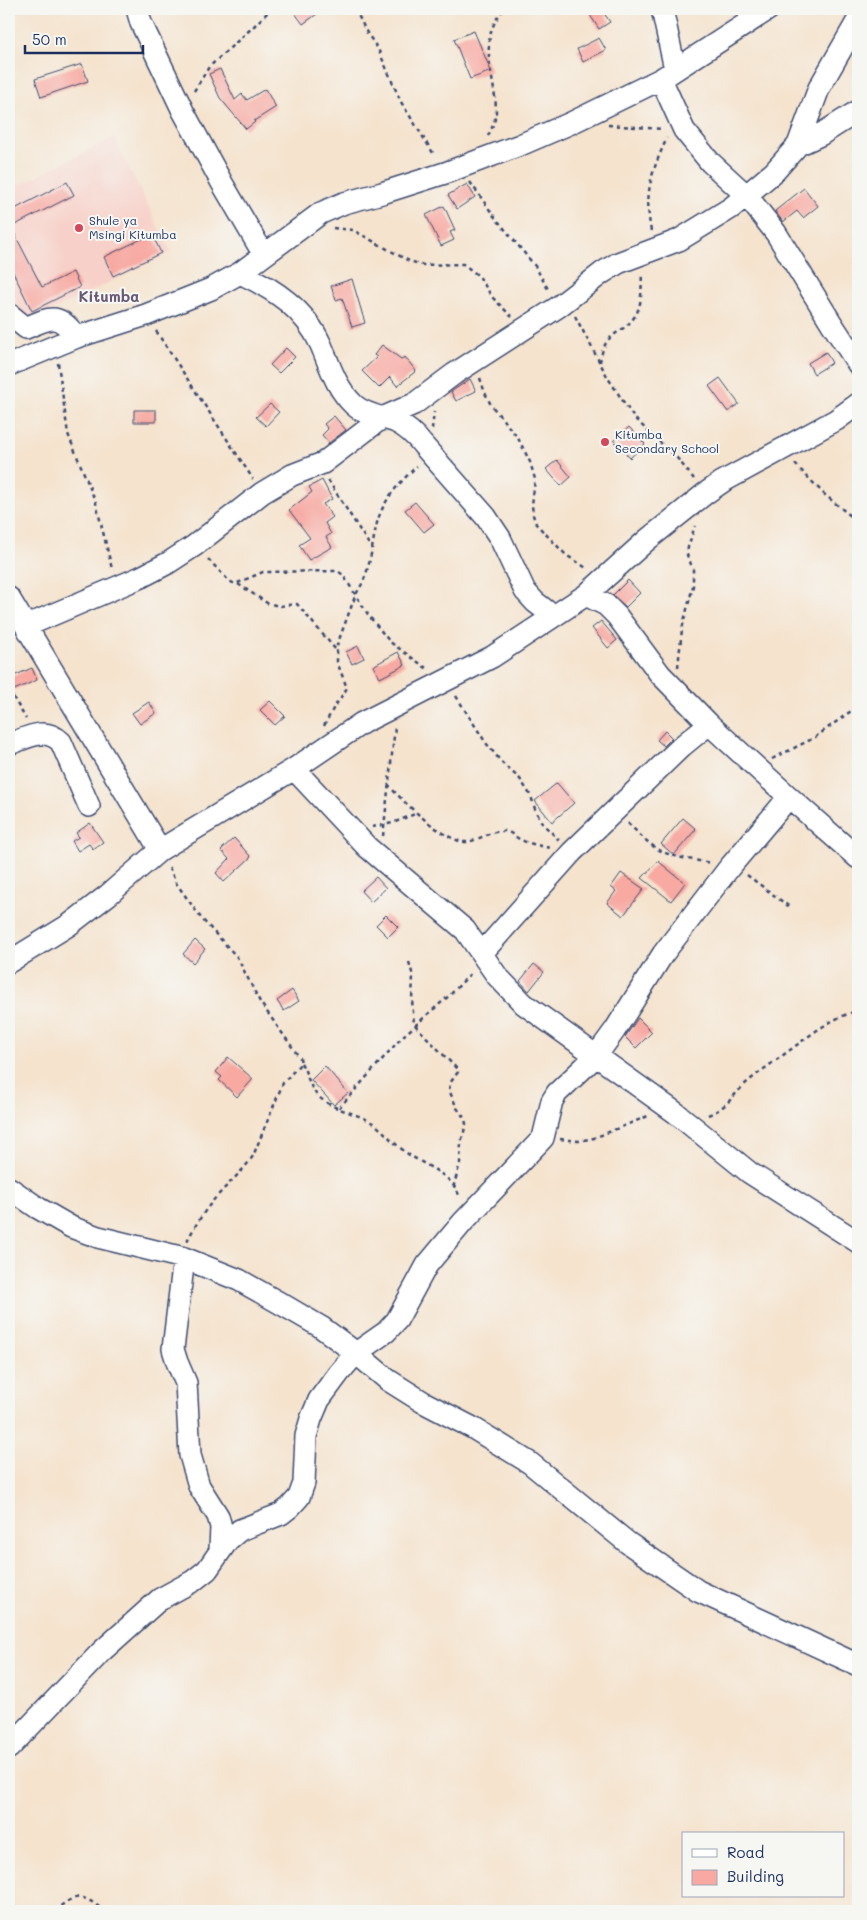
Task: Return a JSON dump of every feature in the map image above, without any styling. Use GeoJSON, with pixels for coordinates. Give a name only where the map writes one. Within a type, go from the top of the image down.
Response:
{"type":"FeatureCollection","features":[{"type":"Feature","properties":{"kind":"street"},"geometry":{"type":"LineString","coordinates":[[137,9],[183,111],[222,184],[264,255]]}},
{"type":"Feature","properties":{"kind":"street"},"geometry":{"type":"LineString","coordinates":[[662,9],[668,74],[678,130],[710,162],[732,180],[776,233],[858,364]]}},
{"type":"Feature","properties":{"kind":"street"},"geometry":{"type":"LineString","coordinates":[[9,365],[77,337],[146,315],[211,289],[240,273],[321,213],[344,203],[461,167],[520,145],[571,122],[668,74],[769,9]]}},
{"type":"Feature","properties":{"kind":"street"},"geometry":{"type":"LineString","coordinates":[[26,626],[117,588],[168,563],[194,546],[262,493],[292,475],[323,462],[382,418],[414,404],[474,361],[563,304],[602,273],[618,263],[693,232],[731,208],[774,172],[798,144],[819,88],[858,20]]}},
{"type":"Feature","properties":{"kind":"street"},"geometry":{"type":"LineString","coordinates":[[798,144],[820,135],[858,112]]}},
{"type":"Feature","properties":{"kind":"street"},"geometry":{"type":"LineString","coordinates":[[240,273],[283,297],[305,319],[320,345],[335,381],[355,406],[397,423],[411,432],[486,518],[500,538],[525,591],[535,602],[553,616]]}},
{"type":"Feature","properties":{"kind":"street"},"geometry":{"type":"LineString","coordinates":[[9,314],[26,328],[46,319],[60,320],[66,323],[77,337]]}},
{"type":"Feature","properties":{"kind":"street"},"geometry":{"type":"LineString","coordinates":[[9,962],[68,925],[108,895],[160,850],[294,769],[362,723],[492,657],[591,591],[647,540],[706,493],[722,482],[836,420],[858,404]]}},
{"type":"Feature","properties":{"kind":"street"},"geometry":{"type":"LineString","coordinates":[[591,591],[618,616],[660,674],[675,691],[755,767],[858,858]]}},
{"type":"Feature","properties":{"kind":"street"},"geometry":{"type":"LineString","coordinates":[[9,598],[160,850]]}},
{"type":"Feature","properties":{"kind":"street"},"geometry":{"type":"LineString","coordinates":[[482,953],[570,850],[682,746],[709,724]]}},
{"type":"Feature","properties":{"kind":"street"},"geometry":{"type":"LineString","coordinates":[[9,744],[35,735],[47,733],[55,736],[61,742],[89,806]]}},
{"type":"Feature","properties":{"kind":"street"},"geometry":{"type":"LineString","coordinates":[[294,769],[380,860],[465,930],[497,976],[524,1004],[681,1117],[750,1173],[858,1242]]}},
{"type":"Feature","properties":{"kind":"street"},"geometry":{"type":"LineString","coordinates":[[9,1748],[96,1657],[160,1599],[207,1570],[220,1549],[240,1530],[281,1514],[299,1497],[304,1483],[306,1436],[319,1400],[356,1353],[386,1332],[397,1320],[427,1265],[463,1222],[543,1138],[552,1101],[563,1087],[596,1056],[615,1030],[663,954],[788,797]]}},
{"type":"Feature","properties":{"kind":"street"},"geometry":{"type":"LineString","coordinates":[[9,1188],[71,1227],[98,1237],[184,1258],[239,1280],[321,1328],[356,1353],[388,1380],[530,1463],[628,1543],[698,1592],[858,1665]]}},
{"type":"Feature","properties":{"kind":"street"},"geometry":{"type":"LineString","coordinates":[[184,1258],[173,1349],[176,1362],[186,1383],[190,1455],[199,1486],[218,1516],[221,1527],[220,1549]]}},
{"type":"Feature","properties":{"kind":"path"},"geometry":{"type":"LineString","coordinates":[[183,111],[209,67],[271,9]]}},
{"type":"Feature","properties":{"kind":"path"},"geometry":{"type":"LineString","coordinates":[[355,9],[367,33],[378,48],[401,102],[461,167],[494,216],[535,266],[563,304],[634,418],[677,458],[706,493]]}},
{"type":"Feature","properties":{"kind":"path"},"geometry":{"type":"LineString","coordinates":[[461,167],[493,126],[496,111],[488,38],[498,15],[504,9]]}},
{"type":"Feature","properties":{"kind":"path"},"geometry":{"type":"LineString","coordinates":[[601,125],[678,130]]}},
{"type":"Feature","properties":{"kind":"path"},"geometry":{"type":"LineString","coordinates":[[600,363],[604,344],[635,316],[651,233],[648,216],[648,189],[661,152],[678,130]]}},
{"type":"Feature","properties":{"kind":"path"},"geometry":{"type":"LineString","coordinates":[[304,225],[353,230],[409,261],[423,265],[463,264],[479,276],[492,297],[507,313],[527,327]]}},
{"type":"Feature","properties":{"kind":"path"},"geometry":{"type":"LineString","coordinates":[[146,315],[262,493]]}},
{"type":"Feature","properties":{"kind":"path"},"geometry":{"type":"LineString","coordinates":[[56,345],[68,434],[96,503],[117,588]]}},
{"type":"Feature","properties":{"kind":"path"},"geometry":{"type":"LineString","coordinates":[[474,361],[485,393],[518,438],[530,462],[535,479],[532,506],[536,524],[566,555],[586,566],[591,591]]}},
{"type":"Feature","properties":{"kind":"path"},"geometry":{"type":"LineString","coordinates":[[324,727],[347,688],[337,662],[337,645],[373,551],[377,522],[389,496],[404,478],[430,454],[436,387]]}},
{"type":"Feature","properties":{"kind":"path"},"geometry":{"type":"LineString","coordinates":[[782,450],[824,494],[858,522]]}},
{"type":"Feature","properties":{"kind":"path"},"geometry":{"type":"LineString","coordinates":[[323,462],[329,481],[373,551]]}},
{"type":"Feature","properties":{"kind":"path"},"geometry":{"type":"LineString","coordinates":[[675,691],[682,629],[693,586],[693,568],[687,554],[697,520]]}},
{"type":"Feature","properties":{"kind":"path"},"geometry":{"type":"LineString","coordinates":[[194,546],[229,581],[238,584],[267,603],[279,606],[297,604],[337,652]]}},
{"type":"Feature","properties":{"kind":"path"},"geometry":{"type":"LineString","coordinates":[[238,584],[263,572],[338,571],[343,575],[369,616],[390,642],[446,681],[486,743],[524,785],[531,796],[542,823],[570,850]]}},
{"type":"Feature","properties":{"kind":"path"},"geometry":{"type":"LineString","coordinates":[[9,690],[35,735]]}},
{"type":"Feature","properties":{"kind":"path"},"geometry":{"type":"LineString","coordinates":[[385,825],[397,706]]}},
{"type":"Feature","properties":{"kind":"path"},"geometry":{"type":"LineString","coordinates":[[755,767],[814,738],[858,706]]}},
{"type":"Feature","properties":{"kind":"path"},"geometry":{"type":"LineString","coordinates":[[388,784],[398,797],[417,813],[446,834],[462,842],[507,831],[520,839],[541,846],[570,850]]}},
{"type":"Feature","properties":{"kind":"path"},"geometry":{"type":"LineString","coordinates":[[615,810],[648,842],[660,850],[672,855],[740,871],[754,879],[792,908]]}},
{"type":"Feature","properties":{"kind":"path"},"geometry":{"type":"LineString","coordinates":[[350,830],[385,825],[417,813]]}},
{"type":"Feature","properties":{"kind":"path"},"geometry":{"type":"LineString","coordinates":[[160,850],[186,898],[201,918],[237,957],[260,1002],[300,1058],[308,1073],[310,1084],[318,1096],[339,1108],[370,1121],[404,1152],[447,1177],[454,1185],[463,1206],[463,1222]]}},
{"type":"Feature","properties":{"kind":"path"},"geometry":{"type":"LineString","coordinates":[[339,1108],[414,1024],[450,994],[471,973],[482,953]]}},
{"type":"Feature","properties":{"kind":"path"},"geometry":{"type":"LineString","coordinates":[[409,962],[413,976],[414,1024],[458,1072],[450,1083],[449,1090],[457,1108],[465,1118],[466,1124],[461,1143],[460,1163],[454,1185]]}},
{"type":"Feature","properties":{"kind":"path"},"geometry":{"type":"LineString","coordinates":[[543,1138],[579,1141],[594,1138],[640,1118],[660,1113],[681,1117],[706,1116],[721,1110],[742,1087],[808,1036],[838,1018],[858,1011]]}},
{"type":"Feature","properties":{"kind":"path"},"geometry":{"type":"LineString","coordinates":[[184,1258],[186,1243],[195,1225],[219,1193],[246,1166],[253,1156],[283,1083],[301,1063]]}},
{"type":"Feature","properties":{"kind":"path"},"geometry":{"type":"LineString","coordinates":[[54,1911],[72,1897],[80,1897],[104,1911]]}},
{"type":"Feature","properties":{"kind":"shaded area"},"geometry":{"type":"Polygon","coordinates":[[[114,138],[171,252],[27,323],[9,286],[9,190],[114,138]]]}},
{"type":"Feature","properties":{"kind":"building"},"geometry":{"type":"Polygon","coordinates":[[[292,9],[324,9],[303,24],[292,9]]]}},
{"type":"Feature","properties":{"kind":"building"},"geometry":{"type":"Polygon","coordinates":[[[601,9],[610,22],[599,29],[590,15],[601,9]]]}},
{"type":"Feature","properties":{"kind":"building"},"geometry":{"type":"Polygon","coordinates":[[[474,31],[491,71],[470,79],[454,39],[474,31]]]}},
{"type":"Feature","properties":{"kind":"building"},"geometry":{"type":"Polygon","coordinates":[[[599,38],[606,50],[583,62],[577,49],[599,38]]]}},
{"type":"Feature","properties":{"kind":"building"},"geometry":{"type":"Polygon","coordinates":[[[82,64],[88,81],[41,97],[35,79],[82,64]]]}},
{"type":"Feature","properties":{"kind":"building"},"geometry":{"type":"Polygon","coordinates":[[[220,69],[235,100],[242,94],[247,100],[265,89],[276,107],[254,121],[246,129],[220,98],[209,74],[220,69]]]}},
{"type":"Feature","properties":{"kind":"building"},"geometry":{"type":"Polygon","coordinates":[[[67,182],[74,195],[11,227],[42,287],[73,272],[80,287],[32,311],[9,264],[9,212],[67,182]]]}},
{"type":"Feature","properties":{"kind":"building"},"geometry":{"type":"Polygon","coordinates":[[[467,184],[475,197],[457,209],[448,195],[467,184]]]}},
{"type":"Feature","properties":{"kind":"building"},"geometry":{"type":"Polygon","coordinates":[[[804,188],[818,206],[803,218],[797,211],[783,222],[775,211],[804,188]]]}},
{"type":"Feature","properties":{"kind":"building"},"geometry":{"type":"Polygon","coordinates":[[[444,206],[455,230],[450,232],[454,240],[441,246],[426,215],[444,206]]]}},
{"type":"Feature","properties":{"kind":"building"},"geometry":{"type":"Polygon","coordinates":[[[152,234],[161,253],[113,276],[104,257],[152,234]]]}},
{"type":"Feature","properties":{"kind":"building"},"geometry":{"type":"Polygon","coordinates":[[[352,279],[365,323],[352,327],[342,298],[336,300],[331,286],[352,279]]]}},
{"type":"Feature","properties":{"kind":"building"},"geometry":{"type":"Polygon","coordinates":[[[382,345],[401,359],[405,357],[416,371],[397,386],[390,377],[379,388],[362,371],[377,357],[374,355],[382,345]]]}},
{"type":"Feature","properties":{"kind":"building"},"geometry":{"type":"Polygon","coordinates":[[[286,348],[295,357],[279,373],[270,365],[286,348]]]}},
{"type":"Feature","properties":{"kind":"building"},"geometry":{"type":"Polygon","coordinates":[[[826,352],[832,363],[814,374],[808,363],[826,352]]]}},
{"type":"Feature","properties":{"kind":"building"},"geometry":{"type":"Polygon","coordinates":[[[720,378],[739,404],[728,412],[709,386],[720,378]]]}},
{"type":"Feature","properties":{"kind":"building"},"geometry":{"type":"Polygon","coordinates":[[[470,379],[476,391],[456,401],[451,392],[470,379]]]}},
{"type":"Feature","properties":{"kind":"building"},"geometry":{"type":"Polygon","coordinates":[[[270,404],[279,412],[266,426],[256,417],[270,404]]]}},
{"type":"Feature","properties":{"kind":"building"},"geometry":{"type":"Polygon","coordinates":[[[134,410],[156,410],[156,422],[134,422],[134,410]]]}},
{"type":"Feature","properties":{"kind":"building"},"geometry":{"type":"Polygon","coordinates":[[[334,416],[346,430],[329,443],[322,435],[328,429],[324,424],[334,416]]]}},
{"type":"Feature","properties":{"kind":"building"},"geometry":{"type":"Polygon","coordinates":[[[629,427],[645,444],[630,458],[614,441],[629,427]]]}},
{"type":"Feature","properties":{"kind":"building"},"geometry":{"type":"Polygon","coordinates":[[[557,460],[571,477],[561,486],[546,469],[557,460]]]}},
{"type":"Feature","properties":{"kind":"building"},"geometry":{"type":"Polygon","coordinates":[[[322,480],[332,499],[323,504],[333,517],[325,523],[331,534],[326,537],[332,547],[309,560],[299,545],[310,538],[289,510],[312,492],[309,487],[322,480]]]}},
{"type":"Feature","properties":{"kind":"building"},"geometry":{"type":"Polygon","coordinates":[[[415,502],[434,524],[424,532],[405,510],[415,502]]]}},
{"type":"Feature","properties":{"kind":"building"},"geometry":{"type":"Polygon","coordinates":[[[628,580],[640,593],[626,607],[613,595],[628,580]]]}},
{"type":"Feature","properties":{"kind":"building"},"geometry":{"type":"Polygon","coordinates":[[[601,621],[617,640],[608,648],[592,628],[601,621]]]}},
{"type":"Feature","properties":{"kind":"building"},"geometry":{"type":"Polygon","coordinates":[[[358,646],[364,658],[352,664],[346,652],[358,646]]]}},
{"type":"Feature","properties":{"kind":"building"},"geometry":{"type":"Polygon","coordinates":[[[398,652],[405,665],[380,678],[373,666],[398,652]]]}},
{"type":"Feature","properties":{"kind":"building"},"geometry":{"type":"Polygon","coordinates":[[[32,668],[37,680],[14,690],[9,678],[32,668]]]}},
{"type":"Feature","properties":{"kind":"building"},"geometry":{"type":"Polygon","coordinates":[[[270,701],[285,716],[275,725],[260,710],[270,701]]]}},
{"type":"Feature","properties":{"kind":"building"},"geometry":{"type":"Polygon","coordinates":[[[149,702],[156,713],[140,724],[132,713],[149,702]]]}},
{"type":"Feature","properties":{"kind":"building"},"geometry":{"type":"Polygon","coordinates":[[[665,731],[672,738],[664,746],[657,740],[665,731]]]}},
{"type":"Feature","properties":{"kind":"building"},"geometry":{"type":"Polygon","coordinates":[[[557,783],[574,803],[552,822],[535,801],[557,783]]]}},
{"type":"Feature","properties":{"kind":"building"},"geometry":{"type":"Polygon","coordinates":[[[683,818],[696,829],[674,855],[661,844],[683,818]]]}},
{"type":"Feature","properties":{"kind":"building"},"geometry":{"type":"Polygon","coordinates":[[[90,823],[103,842],[93,849],[89,844],[78,851],[72,841],[79,837],[76,833],[90,823]]]}},
{"type":"Feature","properties":{"kind":"building"},"geometry":{"type":"Polygon","coordinates":[[[234,838],[251,857],[224,882],[216,873],[229,859],[221,850],[234,838]]]}},
{"type":"Feature","properties":{"kind":"building"},"geometry":{"type":"Polygon","coordinates":[[[658,861],[685,883],[671,901],[642,878],[658,861]]]}},
{"type":"Feature","properties":{"kind":"building"},"geometry":{"type":"Polygon","coordinates":[[[621,873],[644,889],[623,916],[607,903],[616,891],[611,887],[621,873]]]}},
{"type":"Feature","properties":{"kind":"building"},"geometry":{"type":"Polygon","coordinates":[[[376,877],[386,888],[371,902],[361,891],[376,877]]]}},
{"type":"Feature","properties":{"kind":"building"},"geometry":{"type":"Polygon","coordinates":[[[386,915],[398,927],[388,937],[376,925],[386,915]]]}},
{"type":"Feature","properties":{"kind":"building"},"geometry":{"type":"Polygon","coordinates":[[[195,940],[205,949],[193,963],[183,954],[195,940]]]}},
{"type":"Feature","properties":{"kind":"building"},"geometry":{"type":"Polygon","coordinates":[[[534,964],[544,972],[529,991],[520,981],[534,964]]]}},
{"type":"Feature","properties":{"kind":"building"},"geometry":{"type":"Polygon","coordinates":[[[292,990],[299,1001],[284,1011],[277,1001],[292,990]]]}},
{"type":"Feature","properties":{"kind":"building"},"geometry":{"type":"Polygon","coordinates":[[[638,1018],[652,1032],[636,1048],[625,1037],[638,1018]]]}},
{"type":"Feature","properties":{"kind":"building"},"geometry":{"type":"Polygon","coordinates":[[[228,1057],[253,1079],[237,1097],[219,1080],[222,1077],[216,1072],[228,1057]]]}},
{"type":"Feature","properties":{"kind":"building"},"geometry":{"type":"Polygon","coordinates":[[[325,1066],[348,1093],[334,1105],[311,1080],[325,1066]]]}},
{"type":"Feature","properties":{"kind":"place","name":"Shule ya Msingi Kitumba"},"geometry":{"type":"Point","coordinates":[79,228]}},
{"type":"Feature","properties":{"kind":"place","name":"Kitumba Secondary School"},"geometry":{"type":"Point","coordinates":[605,442]}},
{"type":"Feature","properties":{"kind":"district","name":"Kitumba"},"geometry":{"type":"Point","coordinates":[109,297]}}]}
